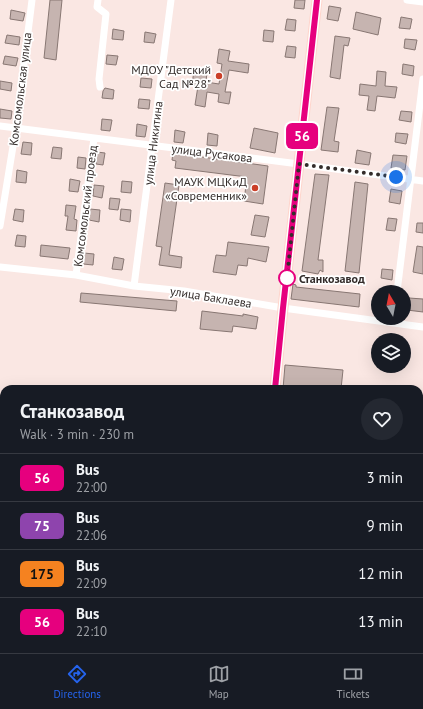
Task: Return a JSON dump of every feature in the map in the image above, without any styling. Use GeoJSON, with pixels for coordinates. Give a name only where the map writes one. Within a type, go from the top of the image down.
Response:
{"type":"FeatureCollection","features":[{"type":"Feature","properties":{"kind":"main road"},"geometry":{"type":"LineString","coordinates":[[275,385],[317,0]]}},
{"type":"Feature","properties":{"kind":"street","name":"Комсомольская улица"},"geometry":{"type":"LineString","coordinates":[[0,226],[16,128],[32,0]]}},
{"type":"Feature","properties":{"kind":"street"},"geometry":{"type":"LineString","coordinates":[[98,0],[98,7],[106,14],[99,79],[100,87]]}},
{"type":"Feature","properties":{"kind":"street","name":"улица Никитина"},"geometry":{"type":"LineString","coordinates":[[134,286],[171,0]]}},
{"type":"Feature","properties":{"kind":"street"},"geometry":{"type":"LineString","coordinates":[[407,0],[423,2]]}},
{"type":"Feature","properties":{"kind":"street"},"geometry":{"type":"LineString","coordinates":[[398,285],[423,79]]}},
{"type":"Feature","properties":{"kind":"street","name":"улица Русакова"},"geometry":{"type":"LineString","coordinates":[[0,126],[423,181]]}},
{"type":"Feature","properties":{"kind":"street","name":"Комсомольский проезд"},"geometry":{"type":"LineString","coordinates":[[76,275],[94,138]]}},
{"type":"Feature","properties":{"kind":"street","name":"улица Баклаева"},"geometry":{"type":"LineString","coordinates":[[0,267],[76,275],[134,286],[184,291],[283,308],[371,318]]}},
{"type":"Feature","properties":{"kind":"street","name":"улица Баклаева"},"geometry":{"type":"LineString","coordinates":[[411,324],[423,327]]}},
{"type":"Feature","properties":{"kind":"building"},"geometry":{"type":"Polygon","coordinates":[[[50,0],[62,0],[56,60],[44,58],[50,0]]]}},
{"type":"Feature","properties":{"kind":"building"},"geometry":{"type":"Polygon","coordinates":[[[295,0],[305,0],[304,9],[294,8],[295,0]]]}},
{"type":"Feature","properties":{"kind":"building"},"geometry":{"type":"Polygon","coordinates":[[[329,6],[341,8],[338,21],[327,19],[329,6]]]}},
{"type":"Feature","properties":{"kind":"building"},"geometry":{"type":"Polygon","coordinates":[[[11,10],[25,13],[23,21],[10,19],[11,10]]]}},
{"type":"Feature","properties":{"kind":"building"},"geometry":{"type":"Polygon","coordinates":[[[356,12],[381,18],[378,35],[353,29],[356,12]]]}},
{"type":"Feature","properties":{"kind":"building"},"geometry":{"type":"Polygon","coordinates":[[[401,17],[412,19],[410,29],[399,28],[401,17]]]}},
{"type":"Feature","properties":{"kind":"building"},"geometry":{"type":"Polygon","coordinates":[[[287,19],[296,20],[295,31],[285,30],[287,19]]]}},
{"type":"Feature","properties":{"kind":"building"},"geometry":{"type":"Polygon","coordinates":[[[113,29],[124,31],[123,40],[112,39],[113,29]]]}},
{"type":"Feature","properties":{"kind":"building"},"geometry":{"type":"Polygon","coordinates":[[[264,30],[274,31],[273,42],[263,41],[264,30]]]}},
{"type":"Feature","properties":{"kind":"building"},"geometry":{"type":"Polygon","coordinates":[[[145,32],[156,34],[154,43],[144,42],[145,32]]]}},
{"type":"Feature","properties":{"kind":"building"},"geometry":{"type":"Polygon","coordinates":[[[7,35],[20,37],[19,45],[5,43],[7,35]]]}},
{"type":"Feature","properties":{"kind":"building"},"geometry":{"type":"Polygon","coordinates":[[[335,36],[350,38],[348,46],[344,45],[340,79],[330,77],[335,36]]]}},
{"type":"Feature","properties":{"kind":"building"},"geometry":{"type":"Polygon","coordinates":[[[405,39],[417,40],[415,50],[404,48],[405,39]]]}},
{"type":"Feature","properties":{"kind":"building"},"geometry":{"type":"Polygon","coordinates":[[[287,46],[296,47],[295,58],[285,57],[287,46]]]}},
{"type":"Feature","properties":{"kind":"building"},"geometry":{"type":"Polygon","coordinates":[[[219,49],[230,51],[228,61],[249,64],[248,73],[229,70],[225,92],[231,92],[229,104],[218,102],[219,94],[207,92],[205,107],[195,105],[198,86],[192,85],[194,70],[207,72],[206,82],[219,84],[222,64],[217,63],[219,49]]]}},
{"type":"Feature","properties":{"kind":"building"},"geometry":{"type":"Polygon","coordinates":[[[107,55],[118,56],[116,65],[106,64],[107,55]]]}},
{"type":"Feature","properties":{"kind":"building"},"geometry":{"type":"Polygon","coordinates":[[[5,56],[18,58],[16,66],[3,64],[5,56]]]}},
{"type":"Feature","properties":{"kind":"building"},"geometry":{"type":"Polygon","coordinates":[[[403,64],[414,66],[413,76],[402,74],[403,64]]]}},
{"type":"Feature","properties":{"kind":"building"},"geometry":{"type":"Polygon","coordinates":[[[377,71],[386,72],[385,86],[397,87],[395,98],[377,96],[375,111],[367,110],[369,96],[359,95],[360,84],[376,86],[377,71]]]}},
{"type":"Feature","properties":{"kind":"building"},"geometry":{"type":"Polygon","coordinates":[[[141,78],[152,79],[151,88],[140,87],[141,78]]]}},
{"type":"Feature","properties":{"kind":"building"},"geometry":{"type":"Polygon","coordinates":[[[0,81],[12,83],[11,91],[0,89],[0,81]]]}},
{"type":"Feature","properties":{"kind":"building"},"geometry":{"type":"Polygon","coordinates":[[[105,88],[114,90],[113,99],[102,98],[105,88]]]}},
{"type":"Feature","properties":{"kind":"building"},"geometry":{"type":"Polygon","coordinates":[[[139,99],[150,100],[149,109],[138,108],[139,99]]]}},
{"type":"Feature","properties":{"kind":"building"},"geometry":{"type":"Polygon","coordinates":[[[327,107],[339,108],[334,141],[339,142],[338,152],[321,150],[327,107]]]}},
{"type":"Feature","properties":{"kind":"building"},"geometry":{"type":"Polygon","coordinates":[[[0,109],[12,111],[11,119],[0,118],[0,109]]]}},
{"type":"Feature","properties":{"kind":"building"},"geometry":{"type":"Polygon","coordinates":[[[401,111],[412,112],[411,122],[399,120],[401,111]]]}},
{"type":"Feature","properties":{"kind":"building"},"geometry":{"type":"Polygon","coordinates":[[[102,119],[112,120],[110,131],[101,130],[102,119]]]}},
{"type":"Feature","properties":{"kind":"building"},"geometry":{"type":"Polygon","coordinates":[[[137,124],[147,126],[145,137],[136,136],[137,124]]]}},
{"type":"Feature","properties":{"kind":"building"},"geometry":{"type":"Polygon","coordinates":[[[254,128],[278,133],[275,153],[250,148],[254,128]]]}},
{"type":"Feature","properties":{"kind":"building"},"geometry":{"type":"Polygon","coordinates":[[[175,130],[185,132],[183,143],[174,142],[175,130]]]}},
{"type":"Feature","properties":{"kind":"building"},"geometry":{"type":"Polygon","coordinates":[[[208,133],[218,135],[217,146],[207,145],[208,133]]]}},
{"type":"Feature","properties":{"kind":"building"},"geometry":{"type":"Polygon","coordinates":[[[396,133],[408,134],[406,144],[395,142],[396,133]]]}},
{"type":"Feature","properties":{"kind":"building"},"geometry":{"type":"Polygon","coordinates":[[[23,142],[32,143],[31,155],[21,154],[23,142]]]}},
{"type":"Feature","properties":{"kind":"building"},"geometry":{"type":"Polygon","coordinates":[[[53,147],[62,148],[61,159],[51,158],[53,147]]]}},
{"type":"Feature","properties":{"kind":"building"},"geometry":{"type":"Polygon","coordinates":[[[357,150],[371,153],[369,165],[355,163],[357,150]]]}},
{"type":"Feature","properties":{"kind":"building"},"geometry":{"type":"Polygon","coordinates":[[[97,152],[105,153],[103,165],[96,164],[97,152]]]}},
{"type":"Feature","properties":{"kind":"building"},"geometry":{"type":"Polygon","coordinates":[[[173,153],[268,166],[263,204],[244,201],[247,177],[175,168],[176,161],[172,160],[173,153]]]}},
{"type":"Feature","properties":{"kind":"building"},"geometry":{"type":"Polygon","coordinates":[[[393,155],[407,156],[405,170],[391,168],[393,155]]]}},
{"type":"Feature","properties":{"kind":"building"},"geometry":{"type":"Polygon","coordinates":[[[78,157],[86,158],[85,169],[77,168],[78,157]]]}},
{"type":"Feature","properties":{"kind":"building"},"geometry":{"type":"Polygon","coordinates":[[[17,170],[27,172],[26,183],[16,182],[17,170]]]}},
{"type":"Feature","properties":{"kind":"building"},"geometry":{"type":"Polygon","coordinates":[[[315,174],[329,175],[318,260],[323,260],[323,272],[320,270],[318,274],[302,271],[315,174]]]}},
{"type":"Feature","properties":{"kind":"building"},"geometry":{"type":"Polygon","coordinates":[[[70,179],[80,181],[78,192],[69,191],[70,179]]]}},
{"type":"Feature","properties":{"kind":"building"},"geometry":{"type":"Polygon","coordinates":[[[122,181],[132,182],[131,193],[121,192],[122,181]]]}},
{"type":"Feature","properties":{"kind":"building"},"geometry":{"type":"Polygon","coordinates":[[[355,182],[368,184],[359,273],[345,271],[355,182]]]}},
{"type":"Feature","properties":{"kind":"building"},"geometry":{"type":"Polygon","coordinates":[[[165,183],[179,185],[169,255],[182,257],[181,268],[159,265],[162,247],[156,246],[165,183]]]}},
{"type":"Feature","properties":{"kind":"building"},"geometry":{"type":"Polygon","coordinates":[[[94,185],[104,186],[102,198],[93,196],[94,185]]]}},
{"type":"Feature","properties":{"kind":"building"},"geometry":{"type":"Polygon","coordinates":[[[391,189],[402,191],[400,204],[389,202],[391,189]]]}},
{"type":"Feature","properties":{"kind":"building"},"geometry":{"type":"Polygon","coordinates":[[[110,198],[120,199],[118,210],[109,209],[110,198]]]}},
{"type":"Feature","properties":{"kind":"building"},"geometry":{"type":"Polygon","coordinates":[[[66,205],[76,206],[74,219],[77,220],[76,231],[66,230],[68,216],[65,216],[66,205]]]}},
{"type":"Feature","properties":{"kind":"building"},"geometry":{"type":"Polygon","coordinates":[[[15,209],[24,210],[23,222],[13,220],[15,209]]]}},
{"type":"Feature","properties":{"kind":"building"},"geometry":{"type":"Polygon","coordinates":[[[90,209],[100,210],[99,222],[89,220],[90,209]]]}},
{"type":"Feature","properties":{"kind":"building"},"geometry":{"type":"Polygon","coordinates":[[[121,209],[131,210],[130,222],[120,220],[121,209]]]}},
{"type":"Feature","properties":{"kind":"building"},"geometry":{"type":"Polygon","coordinates":[[[255,215],[269,217],[265,237],[251,235],[255,215]]]}},
{"type":"Feature","properties":{"kind":"building"},"geometry":{"type":"Polygon","coordinates":[[[388,218],[397,219],[395,231],[386,230],[388,218]]]}},
{"type":"Feature","properties":{"kind":"building"},"geometry":{"type":"Polygon","coordinates":[[[417,223],[423,223],[423,233],[416,232],[417,223]]]}},
{"type":"Feature","properties":{"kind":"building"},"geometry":{"type":"Polygon","coordinates":[[[17,235],[26,236],[25,247],[15,246],[17,235]]]}},
{"type":"Feature","properties":{"kind":"building"},"geometry":{"type":"Polygon","coordinates":[[[228,242],[269,247],[266,262],[248,258],[247,266],[238,265],[236,275],[213,272],[216,255],[226,256],[228,242]]]}},
{"type":"Feature","properties":{"kind":"building"},"geometry":{"type":"Polygon","coordinates":[[[41,245],[70,248],[68,259],[40,256],[41,245]]]}},
{"type":"Feature","properties":{"kind":"building"},"geometry":{"type":"Polygon","coordinates":[[[417,246],[423,247],[423,274],[413,272],[417,246]]]}},
{"type":"Feature","properties":{"kind":"building"},"geometry":{"type":"Polygon","coordinates":[[[84,253],[94,254],[93,265],[83,264],[84,253]]]}},
{"type":"Feature","properties":{"kind":"building"},"geometry":{"type":"Polygon","coordinates":[[[114,257],[124,259],[122,270],[112,269],[114,257]]]}},
{"type":"Feature","properties":{"kind":"building"},"geometry":{"type":"Polygon","coordinates":[[[382,269],[393,270],[392,280],[381,278],[382,269]]]}},
{"type":"Feature","properties":{"kind":"building"},"geometry":{"type":"Polygon","coordinates":[[[293,284],[296,285],[296,287],[360,294],[359,307],[291,299],[293,284]]]}},
{"type":"Feature","properties":{"kind":"building"},"geometry":{"type":"Polygon","coordinates":[[[81,293],[177,301],[176,311],[80,302],[81,293]]]}},
{"type":"Feature","properties":{"kind":"building"},"geometry":{"type":"Polygon","coordinates":[[[411,298],[423,299],[423,312],[411,310],[411,298]]]}},
{"type":"Feature","properties":{"kind":"building"},"geometry":{"type":"Polygon","coordinates":[[[202,311],[243,316],[243,314],[258,317],[256,329],[233,326],[232,332],[200,329],[202,311]]]}},
{"type":"Feature","properties":{"kind":"building"},"geometry":{"type":"Polygon","coordinates":[[[285,365],[343,370],[341,385],[283,385],[285,365]]]}},
{"type":"Feature","properties":{"kind":"bus line","name":"56"},"geometry":{"type":"LineString","coordinates":[[275,385],[317,0]]}},
{"type":"Feature","properties":{"kind":"place","name":"МДОУ \"Детский Сад №28\""},"geometry":{"type":"Point","coordinates":[219,76]}},
{"type":"Feature","properties":{"kind":"place","name":"МАУК МЦКиД «Современник»"},"geometry":{"type":"Point","coordinates":[255,188]}},
{"type":"Feature","properties":{"kind":"place","name":"Станкозавод"},"geometry":{"type":"Point","coordinates":[287,278]}},
{"type":"Feature","properties":{"kind":"route"},"geometry":{"type":"LineString","coordinates":[[287,278],[299,164],[396,177]]}}]}
